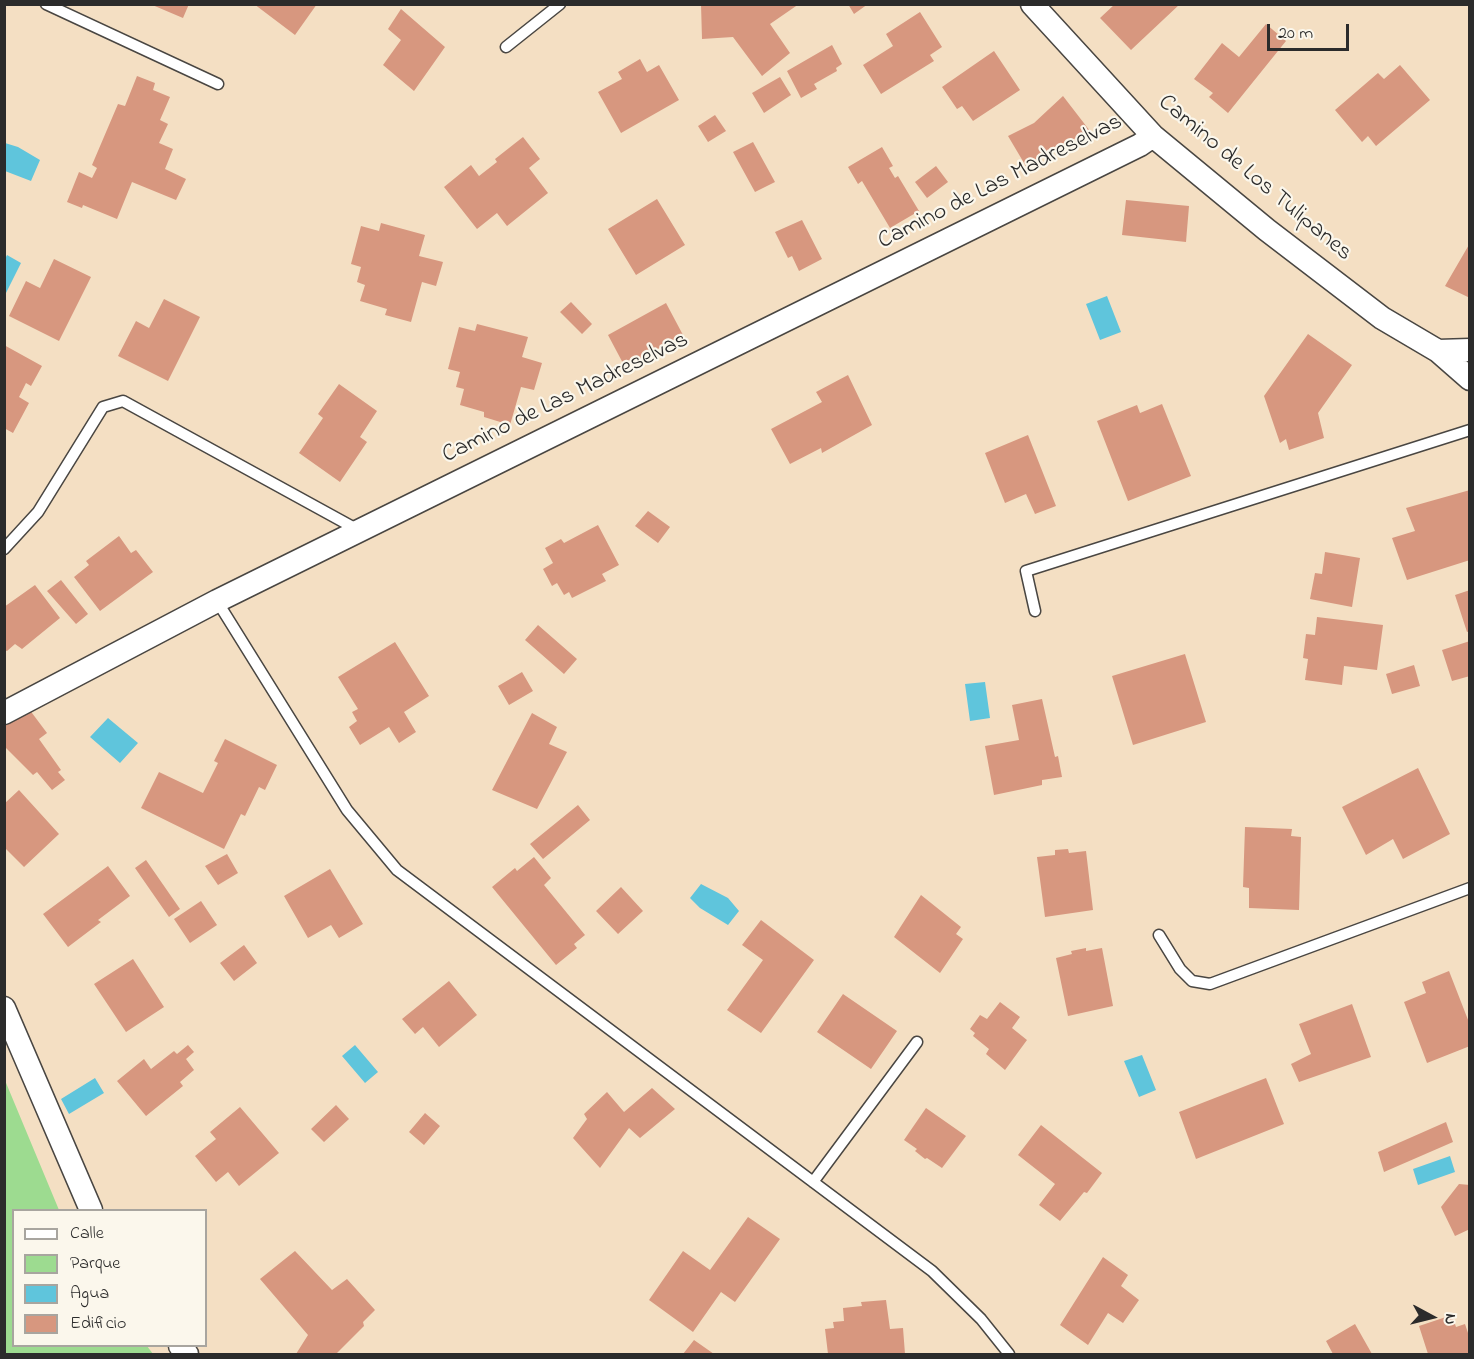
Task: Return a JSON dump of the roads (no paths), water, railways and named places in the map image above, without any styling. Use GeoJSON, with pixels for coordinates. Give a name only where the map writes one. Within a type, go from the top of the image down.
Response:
{"type":"FeatureCollection","features":[{"type":"Feature","properties":{"kind":"street","name":"Camino de Los Tulipanes"},"geometry":{"type":"LineString","coordinates":[[1032,4],[1153,135],[1267,230],[1382,318],[1438,351],[1470,380]]}},
{"type":"Feature","properties":{"kind":"street","name":"Camino de Las Madreselvas"},"geometry":{"type":"LineString","coordinates":[[4,713],[217,602],[1140,145],[1153,135]]}},
{"type":"Feature","properties":{"kind":"street"},"geometry":{"type":"LineString","coordinates":[[1438,351],[1470,350]]}},
{"type":"Feature","properties":{"kind":"street"},"geometry":{"type":"LineString","coordinates":[[4,1008],[91,1209]]}},
{"type":"Feature","properties":{"kind":"lane"},"geometry":{"type":"LineString","coordinates":[[46,4],[218,84]]}},
{"type":"Feature","properties":{"kind":"lane"},"geometry":{"type":"LineString","coordinates":[[506,47],[560,4]]}},
{"type":"Feature","properties":{"kind":"lane"},"geometry":{"type":"LineString","coordinates":[[4,549],[38,512],[103,407],[123,401],[360,531]]}},
{"type":"Feature","properties":{"kind":"lane"},"geometry":{"type":"LineString","coordinates":[[1035,611],[1026,571],[1470,430]]}},
{"type":"Feature","properties":{"kind":"lane"},"geometry":{"type":"LineString","coordinates":[[217,602],[347,810],[397,870],[932,1271],[981,1319],[1009,1354]]}},
{"type":"Feature","properties":{"kind":"lane"},"geometry":{"type":"LineString","coordinates":[[1159,935],[1180,969],[1192,981],[1210,984],[1470,888]]}},
{"type":"Feature","properties":{"kind":"lane"},"geometry":{"type":"LineString","coordinates":[[813,1182],[916,1042]]}},
{"type":"Feature","properties":{"kind":"water"},"geometry":{"type":"Polygon","coordinates":[[[5,143],[18,147],[40,160],[31,181],[5,171],[5,143]]]}},
{"type":"Feature","properties":{"kind":"water"},"geometry":{"type":"Polygon","coordinates":[[[7,255],[21,263],[5,295],[5,259],[7,255]]]}},
{"type":"Feature","properties":{"kind":"water"},"geometry":{"type":"Polygon","coordinates":[[[1107,296],[1121,332],[1100,340],[1086,304],[1107,296]]]}},
{"type":"Feature","properties":{"kind":"water"},"geometry":{"type":"Polygon","coordinates":[[[985,682],[990,718],[970,721],[965,684],[985,682]]]}},
{"type":"Feature","properties":{"kind":"water"},"geometry":{"type":"Polygon","coordinates":[[[108,718],[138,743],[120,763],[90,737],[108,718]]]}},
{"type":"Feature","properties":{"kind":"water"},"geometry":{"type":"Polygon","coordinates":[[[701,884],[728,898],[739,911],[728,925],[700,908],[690,898],[701,884]]]}},
{"type":"Feature","properties":{"kind":"water"},"geometry":{"type":"Polygon","coordinates":[[[355,1045],[378,1072],[365,1083],[342,1056],[355,1045]]]}},
{"type":"Feature","properties":{"kind":"water"},"geometry":{"type":"Polygon","coordinates":[[[1142,1055],[1156,1090],[1139,1097],[1124,1061],[1142,1055]]]}},
{"type":"Feature","properties":{"kind":"water"},"geometry":{"type":"Polygon","coordinates":[[[95,1078],[104,1093],[69,1114],[61,1099],[95,1078]]]}},
{"type":"Feature","properties":{"kind":"water"},"geometry":{"type":"Polygon","coordinates":[[[1450,1156],[1455,1172],[1418,1185],[1413,1169],[1450,1156]]]}}]}
